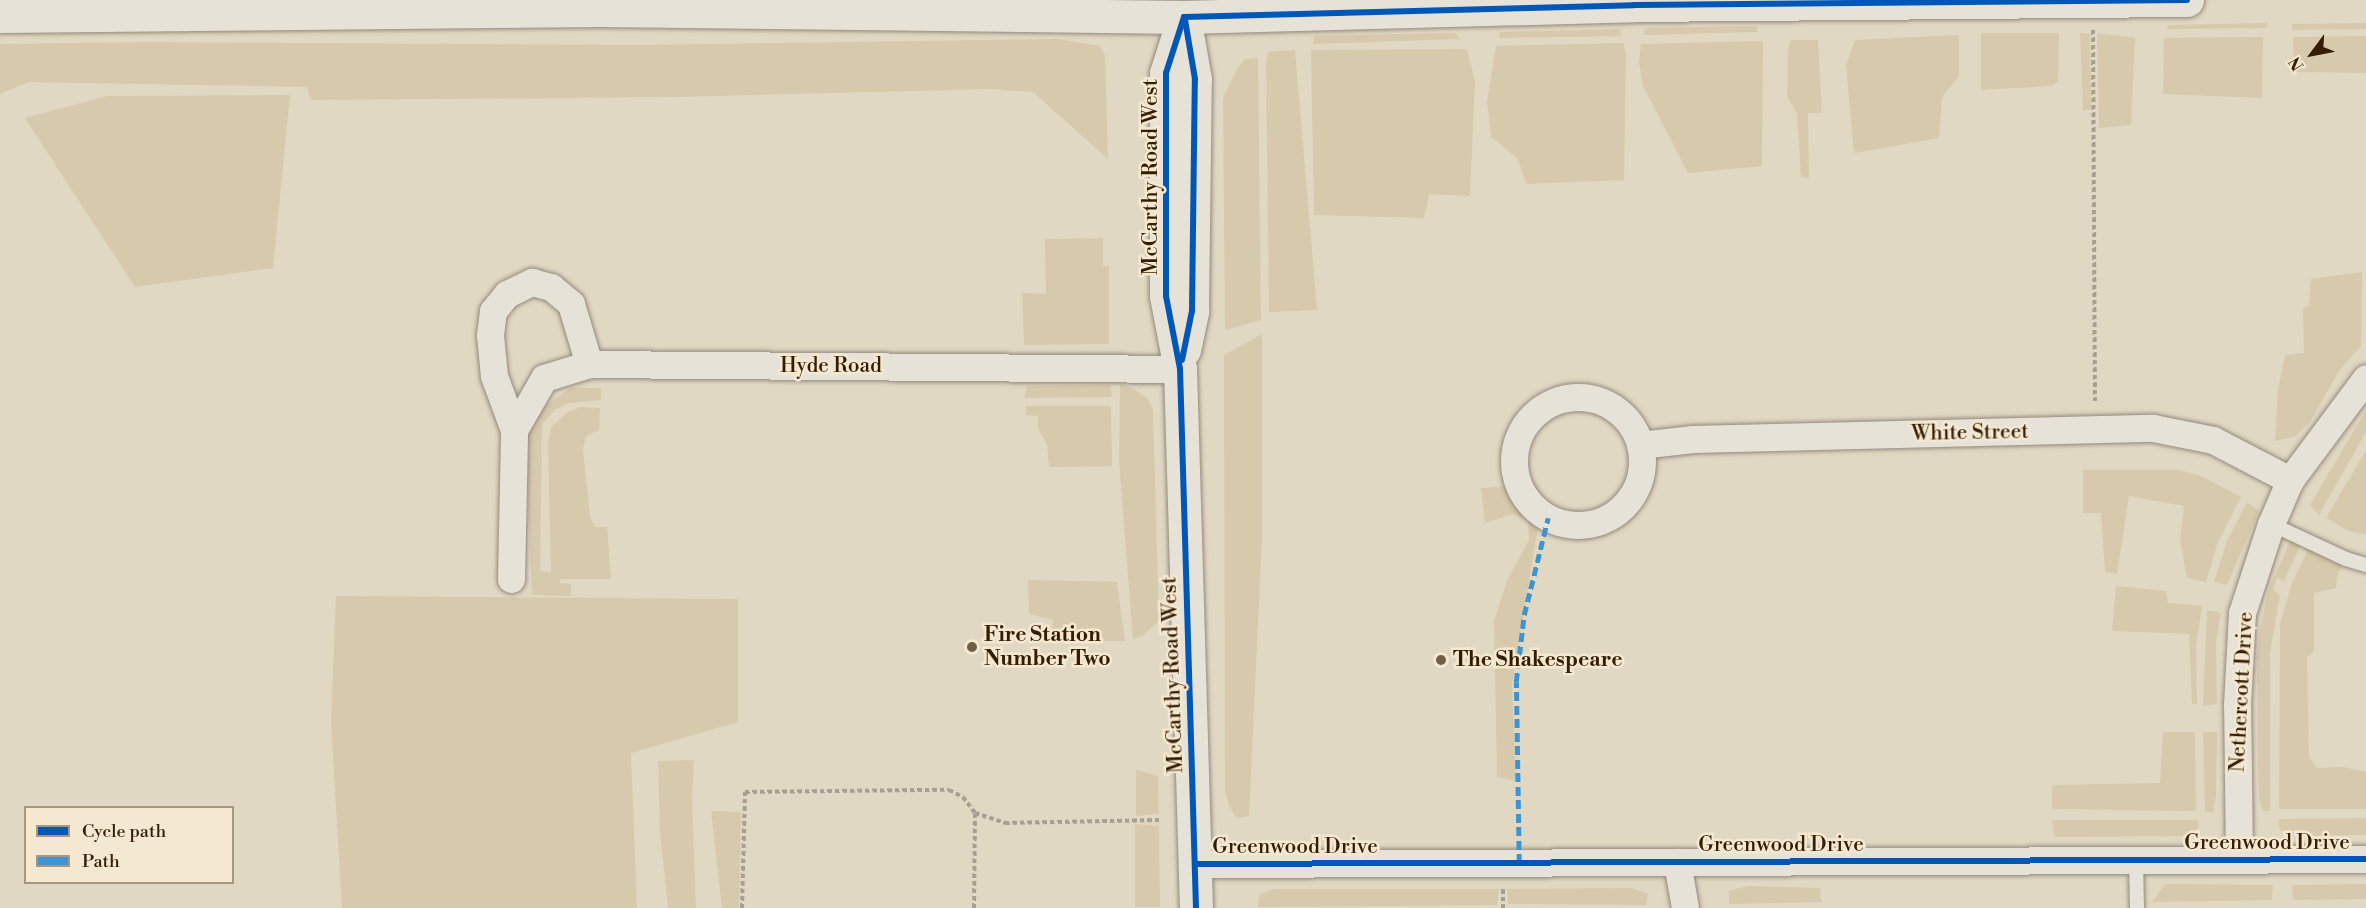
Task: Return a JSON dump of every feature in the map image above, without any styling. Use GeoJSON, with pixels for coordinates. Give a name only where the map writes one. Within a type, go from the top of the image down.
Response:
{"type":"FeatureCollection","features":[{"type":"Feature","properties":{"kind":"main road"},"geometry":{"type":"LineString","coordinates":[[0,16],[601,5],[1184,8],[2187,0]]}},
{"type":"Feature","properties":{"kind":"main road","name":"McCarthy Road West"},"geometry":{"type":"LineString","coordinates":[[1184,8],[1195,78],[1192,311],[1180,369],[1196,908]]}},
{"type":"Feature","properties":{"kind":"street"},"geometry":{"type":"LineString","coordinates":[[511,579],[514,430],[494,376],[490,334],[493,310],[507,294],[532,282],[550,287],[571,304],[589,364]]}},
{"type":"Feature","properties":{"kind":"street","name":"Hyde Road"},"geometry":{"type":"LineString","coordinates":[[514,430],[544,378],[589,364],[1180,369]]}},
{"type":"Feature","properties":{"kind":"street","name":"Nethercott Drive"},"geometry":{"type":"LineString","coordinates":[[2239,859],[2237,705],[2242,613],[2271,524],[2290,480],[2366,378]]}},
{"type":"Feature","properties":{"kind":"street"},"geometry":{"type":"LineString","coordinates":[[1571,397],[1593,398],[1613,408],[1629,423],[1640,445],[1642,465],[1637,487],[1629,500],[1613,515],[1592,523],[1576,525],[1548,518],[1530,503],[1516,478],[1515,446],[1529,419],[1550,403],[1571,397]]}},
{"type":"Feature","properties":{"kind":"street","name":"White Street"},"geometry":{"type":"LineString","coordinates":[[1640,445],[1693,439],[2153,428],[2213,440],[2290,480]]}},
{"type":"Feature","properties":{"kind":"street","name":"Greenwood Drive"},"geometry":{"type":"LineString","coordinates":[[1196,864],[2366,859]]}},
{"type":"Feature","properties":{"kind":"street"},"geometry":{"type":"LineString","coordinates":[[1677,862],[1685,908]]}},
{"type":"Feature","properties":{"kind":"lane"},"geometry":{"type":"LineString","coordinates":[[2271,524],[2346,559],[2366,565]]}},
{"type":"Feature","properties":{"kind":"lane"},"geometry":{"type":"LineString","coordinates":[[2136,860],[2138,908]]}},
{"type":"Feature","properties":{"kind":"path"},"geometry":{"type":"LineString","coordinates":[[2095,430],[2093,28],[2098,2]]}},
{"type":"Feature","properties":{"kind":"path"},"geometry":{"type":"LineString","coordinates":[[742,908],[745,792],[949,790],[963,796],[975,813],[974,908]]}},
{"type":"Feature","properties":{"kind":"path"},"geometry":{"type":"LineString","coordinates":[[975,813],[1005,823],[1161,820]]}},
{"type":"Feature","properties":{"kind":"path"},"geometry":{"type":"LineString","coordinates":[[1503,888],[1503,908]]}},
{"type":"Feature","properties":{"kind":"shaded area"},"geometry":{"type":"Polygon","coordinates":[[[2268,23],[2267,28],[2166,29],[2169,25],[2268,23]]]}},
{"type":"Feature","properties":{"kind":"shaded area"},"geometry":{"type":"Polygon","coordinates":[[[2366,23],[2366,29],[2292,30],[2292,24],[2366,23]]]}},
{"type":"Feature","properties":{"kind":"shaded area"},"geometry":{"type":"Polygon","coordinates":[[[1756,26],[1758,32],[1643,35],[1645,28],[1756,26]]]}},
{"type":"Feature","properties":{"kind":"shaded area"},"geometry":{"type":"Polygon","coordinates":[[[1620,29],[1621,36],[1499,38],[1500,32],[1620,29]]]}},
{"type":"Feature","properties":{"kind":"shaded area"},"geometry":{"type":"Polygon","coordinates":[[[1456,33],[1459,39],[1313,44],[1314,36],[1456,33]]]}},
{"type":"Feature","properties":{"kind":"shaded area"},"geometry":{"type":"Polygon","coordinates":[[[1981,33],[2059,33],[2058,82],[2050,86],[1981,90],[1981,33]]]}},
{"type":"Feature","properties":{"kind":"shaded area"},"geometry":{"type":"Polygon","coordinates":[[[2080,33],[2090,34],[2091,109],[2083,111],[2080,33]]]}},
{"type":"Feature","properties":{"kind":"shaded area"},"geometry":{"type":"Polygon","coordinates":[[[2097,33],[2135,38],[2131,125],[2099,128],[2097,33]]]}},
{"type":"Feature","properties":{"kind":"shaded area"},"geometry":{"type":"Polygon","coordinates":[[[1959,35],[1959,76],[1942,97],[1939,138],[1854,153],[1846,65],[1855,40],[1959,35]]]}},
{"type":"Feature","properties":{"kind":"shaded area"},"geometry":{"type":"Polygon","coordinates":[[[2366,36],[2366,73],[2294,72],[2293,37],[2366,36]]]}},
{"type":"Feature","properties":{"kind":"shaded area"},"geometry":{"type":"Polygon","coordinates":[[[2263,37],[2262,98],[2163,94],[2164,38],[2263,37]]]}},
{"type":"Feature","properties":{"kind":"shaded area"},"geometry":{"type":"Polygon","coordinates":[[[1058,39],[1100,46],[1105,56],[1108,159],[1033,92],[990,89],[677,97],[311,100],[307,87],[29,82],[0,94],[0,44],[148,42],[638,45],[1058,39]]]}},
{"type":"Feature","properties":{"kind":"shaded area"},"geometry":{"type":"Polygon","coordinates":[[[1791,40],[1818,40],[1822,113],[1808,113],[1809,178],[1801,177],[1797,114],[1787,96],[1788,49],[1791,40]]]}},
{"type":"Feature","properties":{"kind":"shaded area"},"geometry":{"type":"Polygon","coordinates":[[[1763,41],[1762,166],[1688,173],[1643,86],[1639,62],[1641,44],[1763,41]]]}},
{"type":"Feature","properties":{"kind":"shaded area"},"geometry":{"type":"Polygon","coordinates":[[[1623,43],[1626,53],[1624,180],[1526,184],[1518,159],[1491,137],[1487,102],[1496,46],[1623,43]]]}},
{"type":"Feature","properties":{"kind":"shaded area"},"geometry":{"type":"Polygon","coordinates":[[[1467,49],[1475,82],[1470,196],[1429,194],[1424,218],[1314,215],[1311,50],[1467,49]]]}},
{"type":"Feature","properties":{"kind":"shaded area"},"geometry":{"type":"Polygon","coordinates":[[[1295,50],[1317,310],[1269,312],[1266,62],[1268,52],[1295,50]]]}},
{"type":"Feature","properties":{"kind":"shaded area"},"geometry":{"type":"Polygon","coordinates":[[[1258,58],[1261,320],[1225,330],[1223,98],[1237,69],[1245,59],[1258,58]]]}},
{"type":"Feature","properties":{"kind":"shaded area"},"geometry":{"type":"Polygon","coordinates":[[[290,95],[273,268],[135,287],[25,118],[107,96],[290,95]]]}},
{"type":"Feature","properties":{"kind":"shaded area"},"geometry":{"type":"Polygon","coordinates":[[[1103,238],[1103,266],[1109,266],[1109,344],[1024,345],[1022,293],[1046,294],[1045,239],[1103,238]]]}},
{"type":"Feature","properties":{"kind":"shaded area"},"geometry":{"type":"Polygon","coordinates":[[[2362,272],[2361,346],[2339,371],[2310,422],[2296,436],[2275,441],[2278,390],[2285,355],[2304,353],[2303,308],[2309,306],[2311,279],[2362,272]]]}},
{"type":"Feature","properties":{"kind":"shaded area"},"geometry":{"type":"Polygon","coordinates":[[[1262,334],[1262,539],[1249,816],[1237,818],[1229,806],[1225,791],[1224,355],[1262,334]]]}},
{"type":"Feature","properties":{"kind":"shaded area"},"geometry":{"type":"Polygon","coordinates":[[[1120,384],[1134,389],[1148,399],[1153,410],[1159,621],[1141,637],[1133,639],[1119,461],[1120,384]]]}},
{"type":"Feature","properties":{"kind":"shaded area"},"geometry":{"type":"Polygon","coordinates":[[[1110,385],[1112,397],[1024,398],[1027,386],[1110,385]]]}},
{"type":"Feature","properties":{"kind":"shaded area"},"geometry":{"type":"Polygon","coordinates":[[[570,388],[601,388],[601,400],[568,403],[555,410],[542,424],[540,571],[551,572],[548,444],[551,427],[568,412],[581,407],[600,408],[599,430],[586,436],[583,449],[590,517],[595,527],[607,527],[611,579],[560,579],[560,583],[571,584],[571,596],[532,595],[527,478],[528,433],[536,413],[570,388]]]}},
{"type":"Feature","properties":{"kind":"shaded area"},"geometry":{"type":"Polygon","coordinates":[[[1026,406],[1111,406],[1112,466],[1049,467],[1047,445],[1038,428],[1038,416],[1026,415],[1026,406]]]}},
{"type":"Feature","properties":{"kind":"shaded area"},"geometry":{"type":"Polygon","coordinates":[[[2366,410],[2366,432],[2319,515],[2310,505],[2366,410]]]}},
{"type":"Feature","properties":{"kind":"shaded area"},"geometry":{"type":"Polygon","coordinates":[[[2366,450],[2366,535],[2349,531],[2326,518],[2366,450]]]}},
{"type":"Feature","properties":{"kind":"shaded area"},"geometry":{"type":"Polygon","coordinates":[[[2083,470],[2178,470],[2199,475],[2241,497],[2217,545],[2206,582],[2187,578],[2180,540],[2184,506],[2129,496],[2117,574],[2105,572],[2101,513],[2083,513],[2083,470]]]}},
{"type":"Feature","properties":{"kind":"shaded area"},"geometry":{"type":"Polygon","coordinates":[[[1509,486],[1521,504],[1539,521],[1512,684],[1516,781],[1497,777],[1494,621],[1507,581],[1529,540],[1528,521],[1513,514],[1485,523],[1481,488],[1509,486]]]}},
{"type":"Feature","properties":{"kind":"shaded area"},"geometry":{"type":"Polygon","coordinates":[[[2247,502],[2259,511],[2227,585],[2214,582],[2227,541],[2247,502]]]}},
{"type":"Feature","properties":{"kind":"shaded area"},"geometry":{"type":"Polygon","coordinates":[[[2293,535],[2303,540],[2284,581],[2277,577],[2273,589],[2280,595],[2270,652],[2270,811],[2263,811],[2259,800],[2258,772],[2257,658],[2259,634],[2269,588],[2293,535]]]}},
{"type":"Feature","properties":{"kind":"shaded area"},"geometry":{"type":"Polygon","coordinates":[[[2311,543],[2340,558],[2342,567],[2338,573],[2336,588],[2314,593],[2314,652],[2307,657],[2309,757],[2317,768],[2344,767],[2366,772],[2366,809],[2279,809],[2280,624],[2292,583],[2311,543]]]}},
{"type":"Feature","properties":{"kind":"shaded area"},"geometry":{"type":"Polygon","coordinates":[[[1028,580],[1117,582],[1125,641],[1052,641],[1053,620],[1029,614],[1028,580]]]}},
{"type":"Feature","properties":{"kind":"shaded area"},"geometry":{"type":"Polygon","coordinates":[[[2116,586],[2166,591],[2168,603],[2202,606],[2196,646],[2197,704],[2192,704],[2189,634],[2112,631],[2116,586]]]}},
{"type":"Feature","properties":{"kind":"shaded area"},"geometry":{"type":"Polygon","coordinates":[[[336,596],[738,599],[738,722],[631,753],[637,908],[342,908],[331,722],[336,596]]]}},
{"type":"Feature","properties":{"kind":"shaded area"},"geometry":{"type":"Polygon","coordinates":[[[2207,610],[2221,613],[2216,641],[2217,704],[2203,706],[2207,610]]]}},
{"type":"Feature","properties":{"kind":"shaded area"},"geometry":{"type":"Polygon","coordinates":[[[2163,732],[2195,732],[2196,811],[2052,809],[2052,785],[2160,783],[2163,732]]]}},
{"type":"Feature","properties":{"kind":"shaded area"},"geometry":{"type":"Polygon","coordinates":[[[2203,732],[2217,732],[2216,796],[2213,812],[2205,812],[2203,732]]]}},
{"type":"Feature","properties":{"kind":"shaded area"},"geometry":{"type":"Polygon","coordinates":[[[694,760],[692,799],[696,908],[668,908],[660,833],[658,761],[694,760]]]}},
{"type":"Feature","properties":{"kind":"shaded area"},"geometry":{"type":"Polygon","coordinates":[[[1136,770],[1158,776],[1159,814],[1136,816],[1136,770]]]}},
{"type":"Feature","properties":{"kind":"shaded area"},"geometry":{"type":"Polygon","coordinates":[[[711,811],[741,812],[739,908],[722,908],[711,811]]]}},
{"type":"Feature","properties":{"kind":"shaded area"},"geometry":{"type":"Polygon","coordinates":[[[2366,818],[2366,835],[2295,836],[2281,831],[2279,827],[2279,819],[2366,818]]]}},
{"type":"Feature","properties":{"kind":"shaded area"},"geometry":{"type":"Polygon","coordinates":[[[2052,820],[2198,820],[2199,828],[2182,836],[2054,837],[2052,820]]]}},
{"type":"Feature","properties":{"kind":"shaded area"},"geometry":{"type":"Polygon","coordinates":[[[1135,824],[1159,826],[1160,907],[1135,907],[1135,824]]]}},
{"type":"Feature","properties":{"kind":"shaded area"},"geometry":{"type":"Polygon","coordinates":[[[2165,884],[2273,885],[2272,900],[2152,902],[2165,884]]]}},
{"type":"Feature","properties":{"kind":"shaded area"},"geometry":{"type":"Polygon","coordinates":[[[2366,884],[2366,899],[2293,900],[2292,885],[2366,884]]]}},
{"type":"Feature","properties":{"kind":"shaded area"},"geometry":{"type":"Polygon","coordinates":[[[1747,886],[1820,888],[1821,902],[1729,904],[1729,891],[1747,886]]]}},
{"type":"Feature","properties":{"kind":"shaded area"},"geometry":{"type":"Polygon","coordinates":[[[1631,888],[1648,894],[1646,905],[1508,904],[1507,889],[1631,888]]]}},
{"type":"Feature","properties":{"kind":"shaded area"},"geometry":{"type":"Polygon","coordinates":[[[1273,889],[1499,889],[1497,905],[1258,907],[1259,895],[1273,889]]]}},
{"type":"Feature","properties":{"kind":"marked path"},"geometry":{"type":"LineString","coordinates":[[1519,863],[1516,682],[1524,615],[1548,518]]}},
{"type":"Feature","properties":{"kind":"cycle path"},"geometry":{"type":"LineString","coordinates":[[1184,17],[1634,5],[2187,0]]}},
{"type":"Feature","properties":{"kind":"cycle path"},"geometry":{"type":"LineString","coordinates":[[1184,17],[1166,73],[1166,296],[1180,369],[1196,908]]}},
{"type":"Feature","properties":{"kind":"cycle path"},"geometry":{"type":"LineString","coordinates":[[1182,360],[1192,311],[1195,79],[1185,20]]}},
{"type":"Feature","properties":{"kind":"cycle path"},"geometry":{"type":"LineString","coordinates":[[1196,864],[2366,859]]}},
{"type":"Feature","properties":{"kind":"place","name":"Fire Station Number Two"},"geometry":{"type":"Point","coordinates":[972,647]}},
{"type":"Feature","properties":{"kind":"place","name":"The Shakespeare"},"geometry":{"type":"Point","coordinates":[1441,660]}}]}
